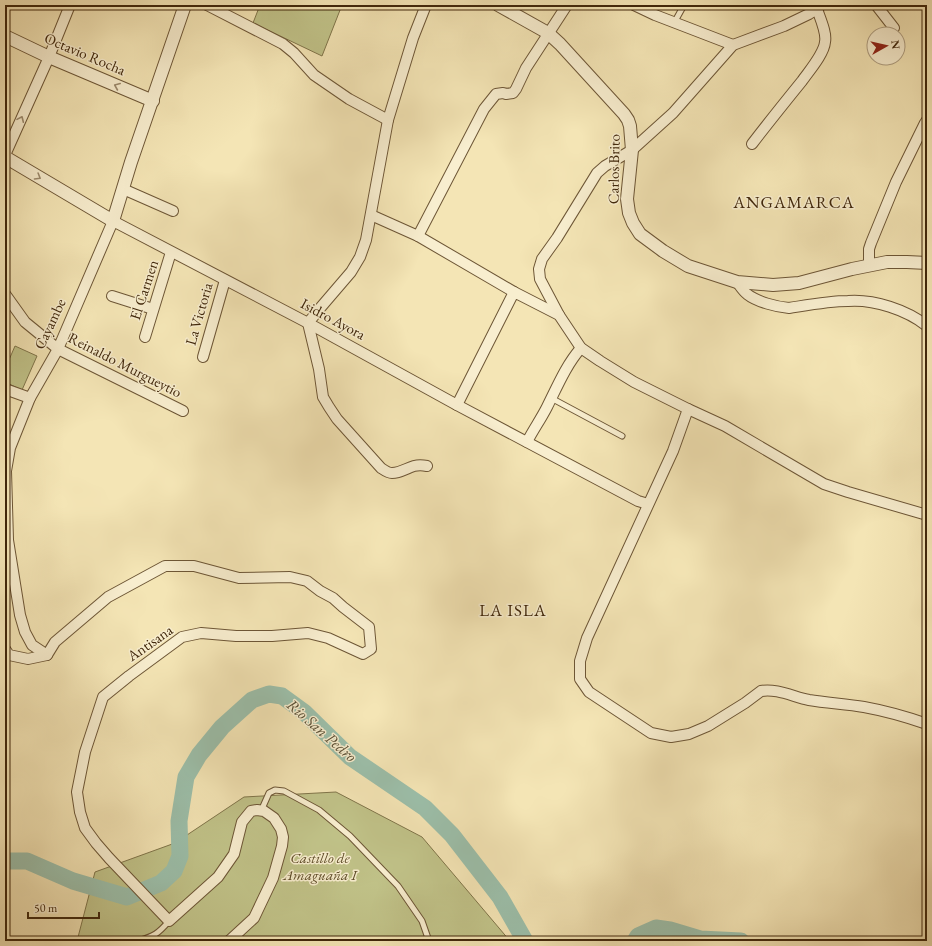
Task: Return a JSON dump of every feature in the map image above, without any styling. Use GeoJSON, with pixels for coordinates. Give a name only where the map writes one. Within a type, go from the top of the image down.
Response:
{"type":"FeatureCollection","features":[{"type":"Feature","properties":{"kind":"street"},"geometry":{"type":"LineString","coordinates":[[5,156],[49,57],[70,5]]}},
{"type":"Feature","properties":{"kind":"street","name":"Cayambe"},"geometry":{"type":"LineString","coordinates":[[47,655],[32,644],[25,632],[20,615],[8,540],[7,460],[10,448],[30,398],[58,349],[112,222],[131,162],[186,5]]}},
{"type":"Feature","properties":{"kind":"street"},"geometry":{"type":"LineString","coordinates":[[207,5],[284,44],[314,75],[349,99],[388,120]]}},
{"type":"Feature","properties":{"kind":"street"},"geometry":{"type":"LineString","coordinates":[[426,5],[413,38],[388,120],[366,240],[360,257],[351,272],[308,323],[319,369],[323,397],[337,419],[381,468],[388,472],[398,472],[413,466],[427,466]]}},
{"type":"Feature","properties":{"kind":"street","name":"Carlos Brito"},"geometry":{"type":"LineString","coordinates":[[498,5],[548,34],[560,44],[624,114],[630,126],[632,150],[627,200],[629,213],[640,234],[663,251],[688,266],[737,282],[773,285],[799,283],[869,265],[887,262],[927,264]]}},
{"type":"Feature","properties":{"kind":"street"},"geometry":{"type":"LineString","coordinates":[[418,236],[484,109],[496,94],[513,93],[526,68],[567,5]]}},
{"type":"Feature","properties":{"kind":"street"},"geometry":{"type":"LineString","coordinates":[[634,5],[674,23],[733,45]]}},
{"type":"Feature","properties":{"kind":"street"},"geometry":{"type":"LineString","coordinates":[[876,5],[892,26]]}},
{"type":"Feature","properties":{"kind":"street"},"geometry":{"type":"LineString","coordinates":[[752,144],[816,63],[824,47],[826,41],[819,7],[809,14],[784,26],[733,45],[673,114],[632,150],[605,166],[597,173],[557,238],[542,259],[539,269],[540,279],[559,315],[581,348],[634,382],[688,410],[725,426],[824,484],[927,515]]}},
{"type":"Feature","properties":{"kind":"street","name":"Octavio Rocha"},"geometry":{"type":"LineString","coordinates":[[5,36],[49,57],[153,101]]}},
{"type":"Feature","properties":{"kind":"street"},"geometry":{"type":"LineString","coordinates":[[869,265],[869,249],[871,243],[896,182],[927,120]]}},
{"type":"Feature","properties":{"kind":"street","name":"Isidro Ayora"},"geometry":{"type":"LineString","coordinates":[[5,156],[112,222],[308,323],[638,501],[648,504]]}},
{"type":"Feature","properties":{"kind":"street"},"geometry":{"type":"LineString","coordinates":[[123,189],[173,210]]}},
{"type":"Feature","properties":{"kind":"street"},"geometry":{"type":"LineString","coordinates":[[371,215],[418,236],[514,292],[559,315]]}},
{"type":"Feature","properties":{"kind":"street","name":"El Carmen"},"geometry":{"type":"LineString","coordinates":[[145,337],[171,252]]}},
{"type":"Feature","properties":{"kind":"street","name":"La Victoria"},"geometry":{"type":"LineString","coordinates":[[203,357],[225,280]]}},
{"type":"Feature","properties":{"kind":"street"},"geometry":{"type":"LineString","coordinates":[[737,282],[747,294],[780,307],[789,308],[848,300],[863,301],[881,304],[905,312],[927,326]]}},
{"type":"Feature","properties":{"kind":"street"},"geometry":{"type":"LineString","coordinates":[[457,404],[514,292]]}},
{"type":"Feature","properties":{"kind":"street","name":"Reinaldo Murgueytio"},"geometry":{"type":"LineString","coordinates":[[5,294],[25,322],[58,349],[183,411]]}},
{"type":"Feature","properties":{"kind":"street"},"geometry":{"type":"LineString","coordinates":[[112,296],[153,309]]}},
{"type":"Feature","properties":{"kind":"street"},"geometry":{"type":"LineString","coordinates":[[527,442],[566,368],[581,348]]}},
{"type":"Feature","properties":{"kind":"street"},"geometry":{"type":"LineString","coordinates":[[5,389],[30,398]]}},
{"type":"Feature","properties":{"kind":"street"},"geometry":{"type":"LineString","coordinates":[[688,410],[672,451],[587,638],[580,661],[580,679],[589,692],[652,733],[672,737],[689,734],[708,726],[764,690],[808,700],[863,707],[907,717],[927,724]]}},
{"type":"Feature","properties":{"kind":"street","name":"Antisana"},"geometry":{"type":"LineString","coordinates":[[47,655],[55,642],[108,597],[164,566],[194,566],[239,578],[290,578],[307,581],[320,591],[333,598],[369,627],[371,649],[363,654],[328,638],[308,633],[272,636],[236,636],[201,633],[182,637],[129,676],[103,698],[84,752],[77,792],[80,812],[85,828],[96,843],[168,921]]}},
{"type":"Feature","properties":{"kind":"street"},"geometry":{"type":"LineString","coordinates":[[5,649],[10,655],[28,658],[47,655]]}},
{"type":"Feature","properties":{"kind":"street"},"geometry":{"type":"LineString","coordinates":[[168,921],[218,877],[234,854],[242,822],[251,811],[261,810],[274,818],[281,829],[284,837],[282,846],[272,878],[254,918],[229,941]]}},
{"type":"Feature","properties":{"kind":"lane"},"geometry":{"type":"LineString","coordinates":[[674,23],[684,5]]}},
{"type":"Feature","properties":{"kind":"lane"},"geometry":{"type":"LineString","coordinates":[[551,398],[622,436]]}},
{"type":"Feature","properties":{"kind":"lane"},"geometry":{"type":"LineString","coordinates":[[261,810],[269,793],[275,790],[284,791],[319,810],[350,836],[398,886],[422,921],[429,941]]}},
{"type":"Feature","properties":{"kind":"lane"},"geometry":{"type":"LineString","coordinates":[[138,941],[149,938],[159,932],[168,921]]}},
{"type":"Feature","properties":{"kind":"green space"},"geometry":{"type":"Polygon","coordinates":[[[260,5],[342,5],[322,56],[253,23],[260,5]]]}},
{"type":"Feature","properties":{"kind":"green space"},"geometry":{"type":"Polygon","coordinates":[[[15,346],[37,356],[22,390],[5,382],[5,369],[15,346]]]}},
{"type":"Feature","properties":{"kind":"green space","name":"Castillo de Amaguaña I"},"geometry":{"type":"Polygon","coordinates":[[[336,792],[422,837],[510,941],[77,941],[95,872],[175,843],[244,797],[336,792]]]}},
{"type":"Feature","properties":{"kind":"waterway","name":"Rio San Pedro"},"geometry":{"type":"LineString","coordinates":[[5,861],[27,861],[73,881],[127,897],[161,883],[174,871],[180,856],[179,821],[186,777],[199,755],[222,727],[252,700],[269,694],[282,696],[304,712],[350,757],[425,808],[452,835],[500,897],[525,941]]}},
{"type":"Feature","properties":{"kind":"waterway","name":"Rio San Pedro"},"geometry":{"type":"LineString","coordinates":[[635,941],[638,936],[656,928],[670,930],[700,939],[741,941]]}},
{"type":"Feature","properties":{"kind":"district","name":"ANGAMARCA"},"geometry":{"type":"Point","coordinates":[794,202]}},
{"type":"Feature","properties":{"kind":"district","name":"LA ISLA"},"geometry":{"type":"Point","coordinates":[513,610]}}]}
